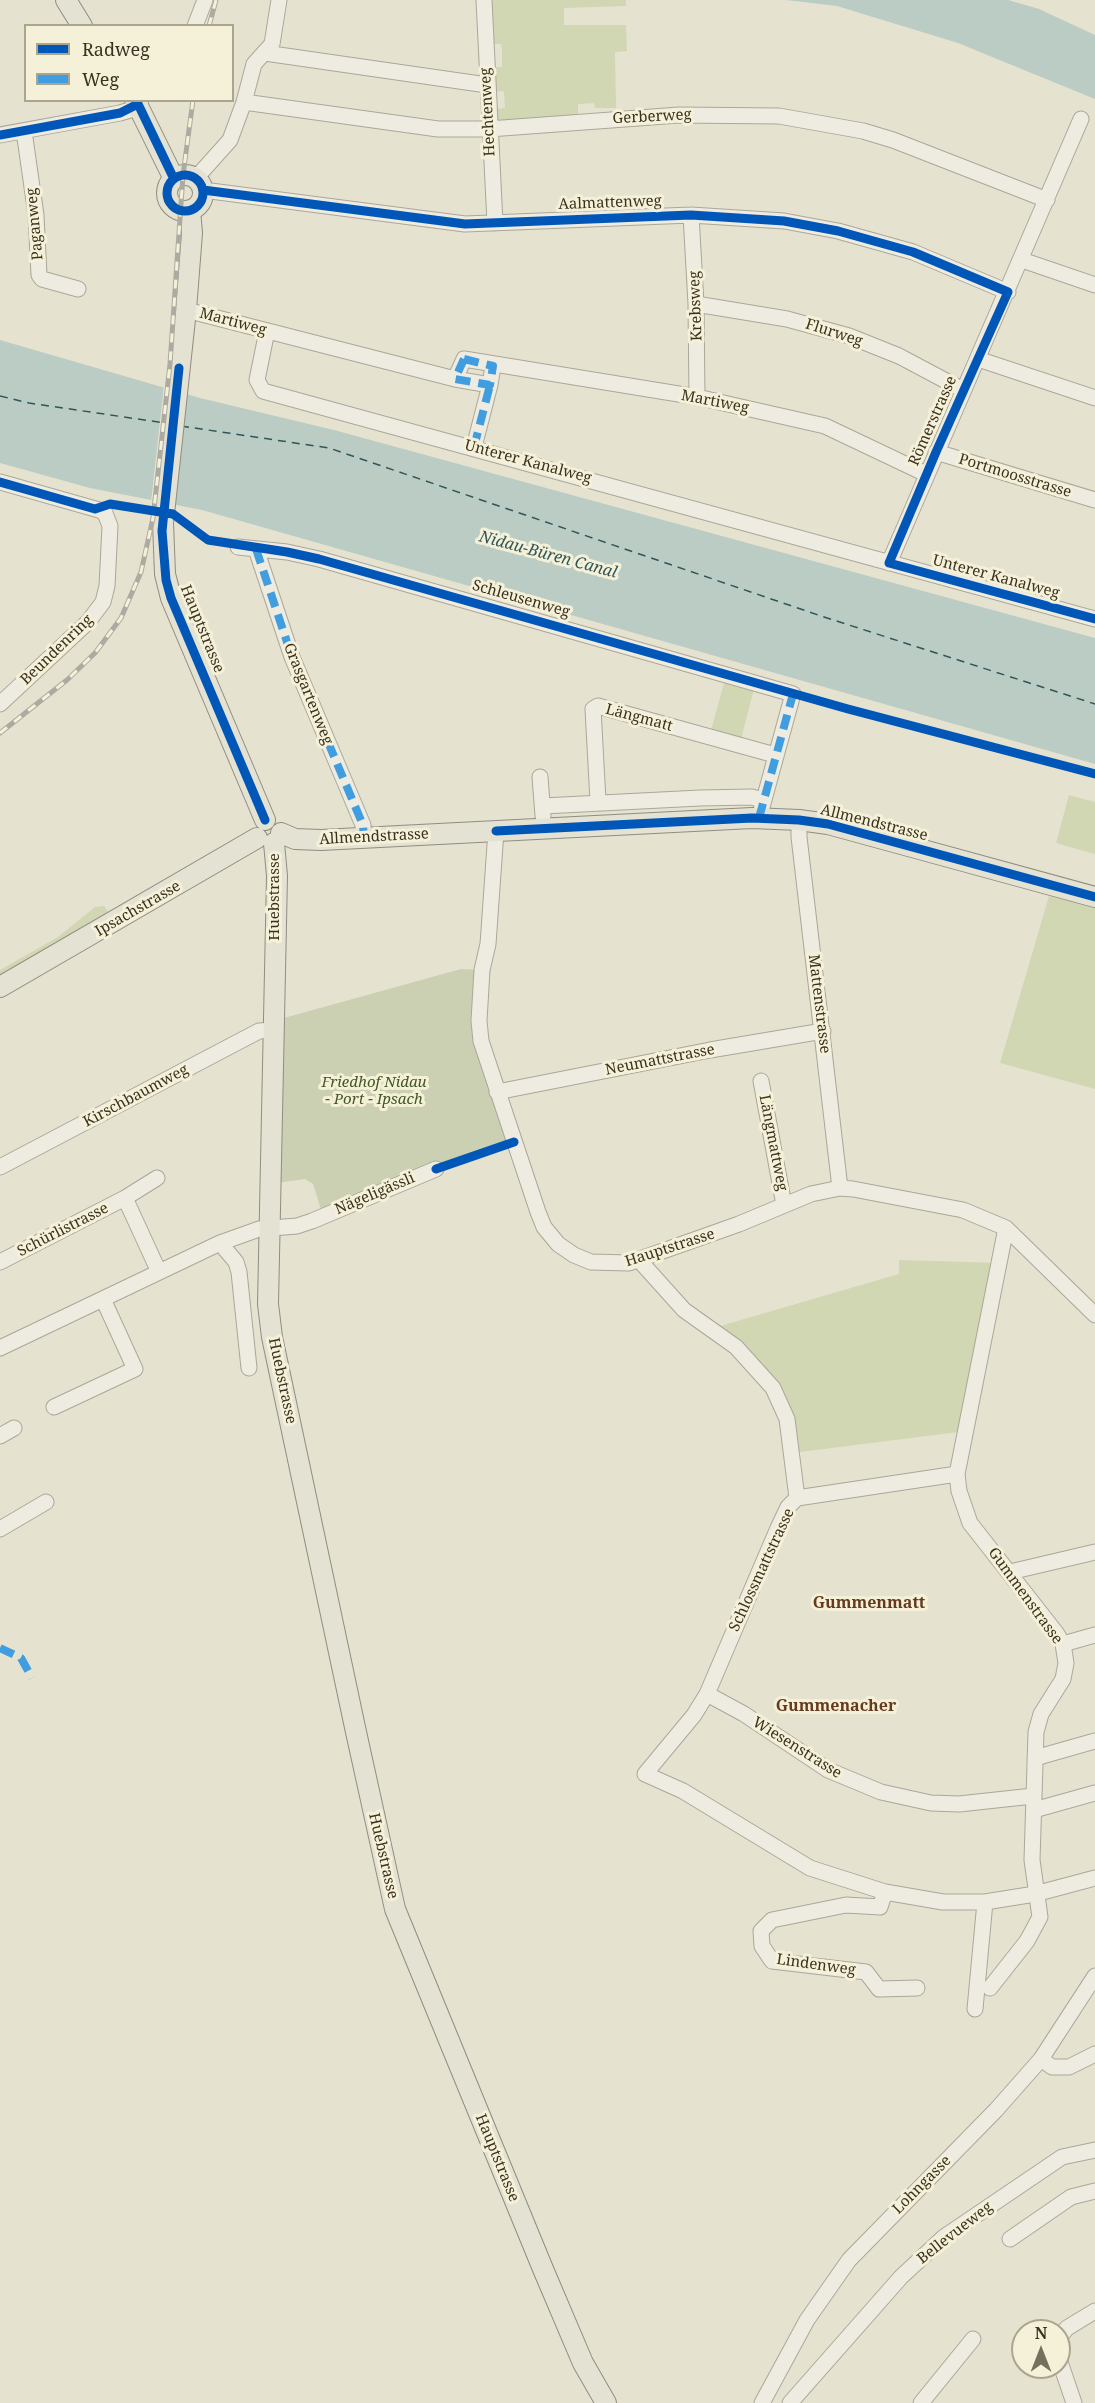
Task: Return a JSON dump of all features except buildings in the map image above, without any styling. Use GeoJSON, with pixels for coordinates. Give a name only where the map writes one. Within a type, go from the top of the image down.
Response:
{"type":"FeatureCollection","features":[{"type":"Feature","properties":{"kind":"main road"},"geometry":{"type":"LineString","coordinates":[[66,0],[81,24]]}},
{"type":"Feature","properties":{"kind":"main road"},"geometry":{"type":"LineString","coordinates":[[138,102],[174,179]]}},
{"type":"Feature","properties":{"kind":"main road"},"geometry":{"type":"LineString","coordinates":[[183,175],[200,184],[202,201],[190,210],[176,208],[168,200],[168,189],[174,179],[183,175]]}},
{"type":"Feature","properties":{"kind":"main road","name":"Hauptstrasse"},"geometry":{"type":"LineString","coordinates":[[190,210],[192,233],[186,310],[162,523],[163,559],[171,598],[265,820]]}},
{"type":"Feature","properties":{"kind":"main road","name":"Allmendstrasse"},"geometry":{"type":"LineString","coordinates":[[265,820],[275,821],[271,838],[304,840],[541,828],[760,809],[799,820],[828,824],[1095,897]]}},
{"type":"Feature","properties":{"kind":"main road","name":"Ipsachstrasse"},"geometry":{"type":"LineString","coordinates":[[0,987],[271,838]]}},
{"type":"Feature","properties":{"kind":"main road","name":"Huebstrasse"},"geometry":{"type":"LineString","coordinates":[[271,838],[277,876],[268,1304],[272,1337],[395,1909]]}},
{"type":"Feature","properties":{"kind":"main road","name":"Hauptstrasse"},"geometry":{"type":"LineString","coordinates":[[395,1909],[547,2279],[602,2402]]}},
{"type":"Feature","properties":{"kind":"street"},"geometry":{"type":"LineString","coordinates":[[196,24],[205,0]]}},
{"type":"Feature","properties":{"kind":"street"},"geometry":{"type":"LineString","coordinates":[[200,184],[230,140],[260,58],[274,38],[279,0]]}},
{"type":"Feature","properties":{"kind":"street","name":"Hechtenweg"},"geometry":{"type":"LineString","coordinates":[[484,0],[495,223]]}},
{"type":"Feature","properties":{"kind":"street"},"geometry":{"type":"LineString","coordinates":[[260,58],[487,85]]}},
{"type":"Feature","properties":{"kind":"street"},"geometry":{"type":"LineString","coordinates":[[0,135],[120,113],[138,102]]}},
{"type":"Feature","properties":{"kind":"street","name":"Gerberweg"},"geometry":{"type":"LineString","coordinates":[[244,102],[438,129],[489,129],[679,115],[779,116],[863,131],[893,140],[1047,200]]}},
{"type":"Feature","properties":{"kind":"street","name":"Römerstrasse"},"geometry":{"type":"LineString","coordinates":[[889,563],[926,474],[1022,260],[1081,119]]}},
{"type":"Feature","properties":{"kind":"street","name":"Paganweg"},"geometry":{"type":"LineString","coordinates":[[24,131],[36,215],[39,274],[42,279],[78,289]]}},
{"type":"Feature","properties":{"kind":"street","name":"Aalmattenweg"},"geometry":{"type":"LineString","coordinates":[[200,184],[436,221],[495,223],[691,215],[784,220],[838,231],[913,252],[1008,292]]}},
{"type":"Feature","properties":{"kind":"street","name":"Krebsweg"},"geometry":{"type":"LineString","coordinates":[[691,215],[696,304],[697,398]]}},
{"type":"Feature","properties":{"kind":"street"},"geometry":{"type":"LineString","coordinates":[[1022,260],[1095,285]]}},
{"type":"Feature","properties":{"kind":"street","name":"Flurweg"},"geometry":{"type":"LineString","coordinates":[[696,304],[787,319],[849,336],[899,356],[963,390]]}},
{"type":"Feature","properties":{"kind":"street","name":"Martiweg"},"geometry":{"type":"LineString","coordinates":[[186,310],[455,379],[490,385]]}},
{"type":"Feature","properties":{"kind":"street","name":"Unterer Kanalweg"},"geometry":{"type":"LineString","coordinates":[[267,332],[257,380],[263,391],[474,447],[1095,620]]}},
{"type":"Feature","properties":{"kind":"street","name":"Martiweg"},"geometry":{"type":"LineString","coordinates":[[455,379],[465,359],[493,366],[697,398],[825,426],[926,474]]}},
{"type":"Feature","properties":{"kind":"street"},"geometry":{"type":"LineString","coordinates":[[978,359],[1095,398]]}},
{"type":"Feature","properties":{"kind":"street"},"geometry":{"type":"LineString","coordinates":[[474,447],[493,366]]}},
{"type":"Feature","properties":{"kind":"street","name":"Portmoosstrasse"},"geometry":{"type":"LineString","coordinates":[[936,452],[1095,500]]}},
{"type":"Feature","properties":{"kind":"street","name":"Beundenring"},"geometry":{"type":"LineString","coordinates":[[0,482],[95,509],[105,513],[108,520],[107,586],[103,602],[88,622],[0,704]]}},
{"type":"Feature","properties":{"kind":"street","name":"Schleusenweg"},"geometry":{"type":"LineString","coordinates":[[238,547],[287,552],[369,573],[793,694],[775,755]]}},
{"type":"Feature","properties":{"kind":"street","name":"Grasgartenweg"},"geometry":{"type":"LineString","coordinates":[[256,549],[292,657],[363,825],[364,838]]}},
{"type":"Feature","properties":{"kind":"street","name":"Längmatt"},"geometry":{"type":"LineString","coordinates":[[598,801],[593,709],[598,706],[775,755]]}},
{"type":"Feature","properties":{"kind":"street"},"geometry":{"type":"LineString","coordinates":[[760,809],[775,755]]}},
{"type":"Feature","properties":{"kind":"street"},"geometry":{"type":"LineString","coordinates":[[540,777],[543,806],[541,828]]}},
{"type":"Feature","properties":{"kind":"street"},"geometry":{"type":"LineString","coordinates":[[543,806],[598,801],[752,797],[760,809]]}},
{"type":"Feature","properties":{"kind":"street","name":"Mattenstrasse"},"geometry":{"type":"LineString","coordinates":[[799,820],[799,837],[840,1188]]}},
{"type":"Feature","properties":{"kind":"street","name":"Hauptstrasse"},"geometry":{"type":"LineString","coordinates":[[496,831],[479,1021],[482,1047],[538,1212],[544,1227],[558,1244],[574,1255],[591,1262],[618,1264],[639,1260],[811,1194],[840,1188],[963,1210],[1006,1228],[1095,1315]]}},
{"type":"Feature","properties":{"kind":"street","name":"Kirschbaumweg"},"geometry":{"type":"LineString","coordinates":[[0,1167],[259,1031],[273,1030]]}},
{"type":"Feature","properties":{"kind":"street","name":"Neumattstrasse"},"geometry":{"type":"LineString","coordinates":[[496,1092],[710,1050],[823,1031]]}},
{"type":"Feature","properties":{"kind":"street","name":"Längmattweg"},"geometry":{"type":"LineString","coordinates":[[761,1081],[784,1205]]}},
{"type":"Feature","properties":{"kind":"street","name":"Nägeligässli"},"geometry":{"type":"LineString","coordinates":[[268,1227],[297,1226],[312,1221],[436,1169]]}},
{"type":"Feature","properties":{"kind":"street","name":"Schürlistrasse"},"geometry":{"type":"LineString","coordinates":[[0,1262],[125,1198],[157,1178]]}},
{"type":"Feature","properties":{"kind":"street","name":"Schürlistrasse"},"geometry":{"type":"LineString","coordinates":[[125,1198],[159,1272]]}},
{"type":"Feature","properties":{"kind":"street"},"geometry":{"type":"LineString","coordinates":[[0,1348],[220,1243],[268,1227]]}},
{"type":"Feature","properties":{"kind":"street","name":"Gummenstrasse"},"geometry":{"type":"LineString","coordinates":[[990,1988],[1027,1941],[1040,1917],[1032,1860],[1036,1725],[1065,1671],[1063,1644],[1010,1572],[970,1523],[961,1503],[957,1474],[1006,1228]]}},
{"type":"Feature","properties":{"kind":"street"},"geometry":{"type":"LineString","coordinates":[[220,1243],[236,1262],[239,1272],[249,1368]]}},
{"type":"Feature","properties":{"kind":"street","name":"Schlossmattstrasse"},"geometry":{"type":"LineString","coordinates":[[639,1260],[684,1310],[736,1347],[773,1388],[787,1419],[797,1498],[788,1507],[778,1528],[707,1694],[694,1715],[645,1774],[683,1791],[810,1868],[885,1892]]}},
{"type":"Feature","properties":{"kind":"street"},"geometry":{"type":"LineString","coordinates":[[54,1407],[135,1369],[103,1299]]}},
{"type":"Feature","properties":{"kind":"street"},"geometry":{"type":"LineString","coordinates":[[0,1436],[14,1428]]}},
{"type":"Feature","properties":{"kind":"street"},"geometry":{"type":"LineString","coordinates":[[797,1498],[957,1474]]}},
{"type":"Feature","properties":{"kind":"street"},"geometry":{"type":"LineString","coordinates":[[0,1529],[46,1502]]}},
{"type":"Feature","properties":{"kind":"street"},"geometry":{"type":"LineString","coordinates":[[1010,1572],[1095,1552]]}},
{"type":"Feature","properties":{"kind":"street"},"geometry":{"type":"LineString","coordinates":[[1063,1644],[1095,1635]]}},
{"type":"Feature","properties":{"kind":"street","name":"Wiesenstrasse"},"geometry":{"type":"LineString","coordinates":[[707,1694],[744,1714],[828,1770],[881,1792],[905,1799],[959,1804],[1033,1803],[1095,1793]]}},
{"type":"Feature","properties":{"kind":"street"},"geometry":{"type":"LineString","coordinates":[[1035,1758],[1095,1741]]}},
{"type":"Feature","properties":{"kind":"street"},"geometry":{"type":"LineString","coordinates":[[885,1892],[943,1902],[985,1902],[1035,1894],[1095,1878]]}},
{"type":"Feature","properties":{"kind":"street","name":"Lindenweg"},"geometry":{"type":"LineString","coordinates":[[885,1892],[880,1907],[846,1905],[772,1920],[761,1931],[762,1947],[772,1960],[866,1972],[879,1989],[917,1988]]}},
{"type":"Feature","properties":{"kind":"street"},"geometry":{"type":"LineString","coordinates":[[975,2009],[985,1902]]}},
{"type":"Feature","properties":{"kind":"street","name":"Lohngasse"},"geometry":{"type":"LineString","coordinates":[[762,2403],[807,2320],[849,2260],[996,2110],[1041,2059],[1095,1976]]}},
{"type":"Feature","properties":{"kind":"street"},"geometry":{"type":"LineString","coordinates":[[1041,2059],[1053,2067],[1069,2067],[1095,2054]]}},
{"type":"Feature","properties":{"kind":"street","name":"Bellevueweg"},"geometry":{"type":"LineString","coordinates":[[790,2403],[902,2277],[944,2237],[1062,2157],[1095,2150]]}},
{"type":"Feature","properties":{"kind":"street"},"geometry":{"type":"LineString","coordinates":[[1010,2239],[1071,2197],[1095,2191]]}},
{"type":"Feature","properties":{"kind":"street"},"geometry":{"type":"LineString","coordinates":[[1071,2326],[1095,2311]]}},
{"type":"Feature","properties":{"kind":"street"},"geometry":{"type":"LineString","coordinates":[[921,2403],[973,2339]]}},
{"type":"Feature","properties":{"kind":"street"},"geometry":{"type":"LineString","coordinates":[[1066,2379],[1074,2403]]}},
{"type":"Feature","properties":{"kind":"green space"},"geometry":{"type":"Polygon","coordinates":[[[488,0],[626,0],[626,6],[564,8],[564,25],[626,25],[627,51],[615,52],[616,108],[595,108],[594,103],[578,104],[578,116],[501,122],[494,116],[494,109],[505,108],[504,91],[494,92],[492,67],[502,67],[502,49],[501,44],[490,44],[488,0]]]}},
{"type":"Feature","properties":{"kind":"green space"},"geometry":{"type":"Polygon","coordinates":[[[726,676],[755,685],[740,743],[710,734],[726,676]]]}},
{"type":"Feature","properties":{"kind":"green space"},"geometry":{"type":"Polygon","coordinates":[[[1069,795],[1095,802],[1095,854],[1056,843],[1069,795]]]}},
{"type":"Feature","properties":{"kind":"green space"},"geometry":{"type":"Polygon","coordinates":[[[1049,896],[1095,908],[1095,1089],[1000,1063],[1049,896]]]}},
{"type":"Feature","properties":{"kind":"green space"},"geometry":{"type":"Polygon","coordinates":[[[104,906],[109,913],[0,981],[0,970],[58,937],[95,907],[104,906]]]}},
{"type":"Feature","properties":{"kind":"green space","name":"Friedhof Nidau - Port - Ipsach"},"geometry":{"type":"Polygon","coordinates":[[[461,969],[482,970],[479,1021],[514,1142],[436,1169],[323,1216],[313,1184],[305,1179],[276,1183],[273,1021],[461,969]]]}},
{"type":"Feature","properties":{"kind":"green space"},"geometry":{"type":"Polygon","coordinates":[[[899,1260],[999,1263],[958,1432],[792,1453],[773,1388],[710,1329],[899,1274],[899,1260]]]}},
{"type":"Feature","properties":{"kind":"water"},"geometry":{"type":"Polygon","coordinates":[[[786,0],[1008,0],[1039,9],[1095,35],[1095,99],[958,43],[837,6],[786,0]]]}},
{"type":"Feature","properties":{"kind":"water","name":"Nidau-Büren Canal"},"geometry":{"type":"Polygon","coordinates":[[[0,340],[200,398],[334,430],[1095,638],[1095,764],[202,510],[90,488],[0,463],[0,340]]]}},
{"type":"Feature","properties":{"kind":"pier"},"geometry":{"type":"Polygon","coordinates":[[[164,385],[186,391],[174,507],[151,502],[164,385]]]}},
{"type":"Feature","properties":{"kind":"ferry route"},"geometry":{"type":"LineString","coordinates":[[0,396],[29,403],[165,423]]}},
{"type":"Feature","properties":{"kind":"ferry route"},"geometry":{"type":"LineString","coordinates":[[181,426],[329,448],[824,617],[1095,704]]}},
{"type":"Feature","properties":{"kind":"railway"},"geometry":{"type":"LineString","coordinates":[[210,24],[216,0]]}},
{"type":"Feature","properties":{"kind":"railway"},"geometry":{"type":"LineString","coordinates":[[0,733],[67,680],[95,653],[121,618],[141,572],[153,518],[170,364],[183,175],[193,102]]}},
{"type":"Feature","properties":{"kind":"marked path"},"geometry":{"type":"LineString","coordinates":[[464,359],[493,366],[490,385],[455,379],[464,359]]}},
{"type":"Feature","properties":{"kind":"marked path"},"geometry":{"type":"LineString","coordinates":[[474,447],[490,385]]}},
{"type":"Feature","properties":{"kind":"marked path"},"geometry":{"type":"LineString","coordinates":[[256,549],[292,657],[363,825],[364,838]]}},
{"type":"Feature","properties":{"kind":"marked path"},"geometry":{"type":"LineString","coordinates":[[759,818],[793,694],[788,692]]}},
{"type":"Feature","properties":{"kind":"marked path"},"geometry":{"type":"LineString","coordinates":[[0,1648],[21,1658],[32,1678]]}},
{"type":"Feature","properties":{"kind":"cycle path"},"geometry":{"type":"LineString","coordinates":[[0,135],[120,113],[138,104],[174,179]]}},
{"type":"Feature","properties":{"kind":"cycle path"},"geometry":{"type":"LineString","coordinates":[[185,175],[198,180],[203,193],[198,206],[185,211],[172,206],[167,193],[172,180],[185,175]]}},
{"type":"Feature","properties":{"kind":"cycle path"},"geometry":{"type":"LineString","coordinates":[[203,190],[465,224],[691,215],[784,221],[838,231],[913,252],[1008,292],[889,563],[1095,619]]}},
{"type":"Feature","properties":{"kind":"cycle path"},"geometry":{"type":"LineString","coordinates":[[179,368],[162,531],[166,580],[171,598],[265,820]]}},
{"type":"Feature","properties":{"kind":"cycle path"},"geometry":{"type":"LineString","coordinates":[[0,482],[95,509],[110,504],[173,514],[208,540],[319,559],[848,709],[1095,774]]}},
{"type":"Feature","properties":{"kind":"cycle path"},"geometry":{"type":"LineString","coordinates":[[496,831],[752,818],[799,820],[828,824],[1095,897]]}},
{"type":"Feature","properties":{"kind":"cycle path"},"geometry":{"type":"LineString","coordinates":[[436,1169],[514,1142]]}},
{"type":"Feature","properties":{"kind":"district","name":"Gummenmatt"},"geometry":{"type":"Point","coordinates":[869,1603]}},
{"type":"Feature","properties":{"kind":"district","name":"Gummenacher"},"geometry":{"type":"Point","coordinates":[836,1706]}}]}
